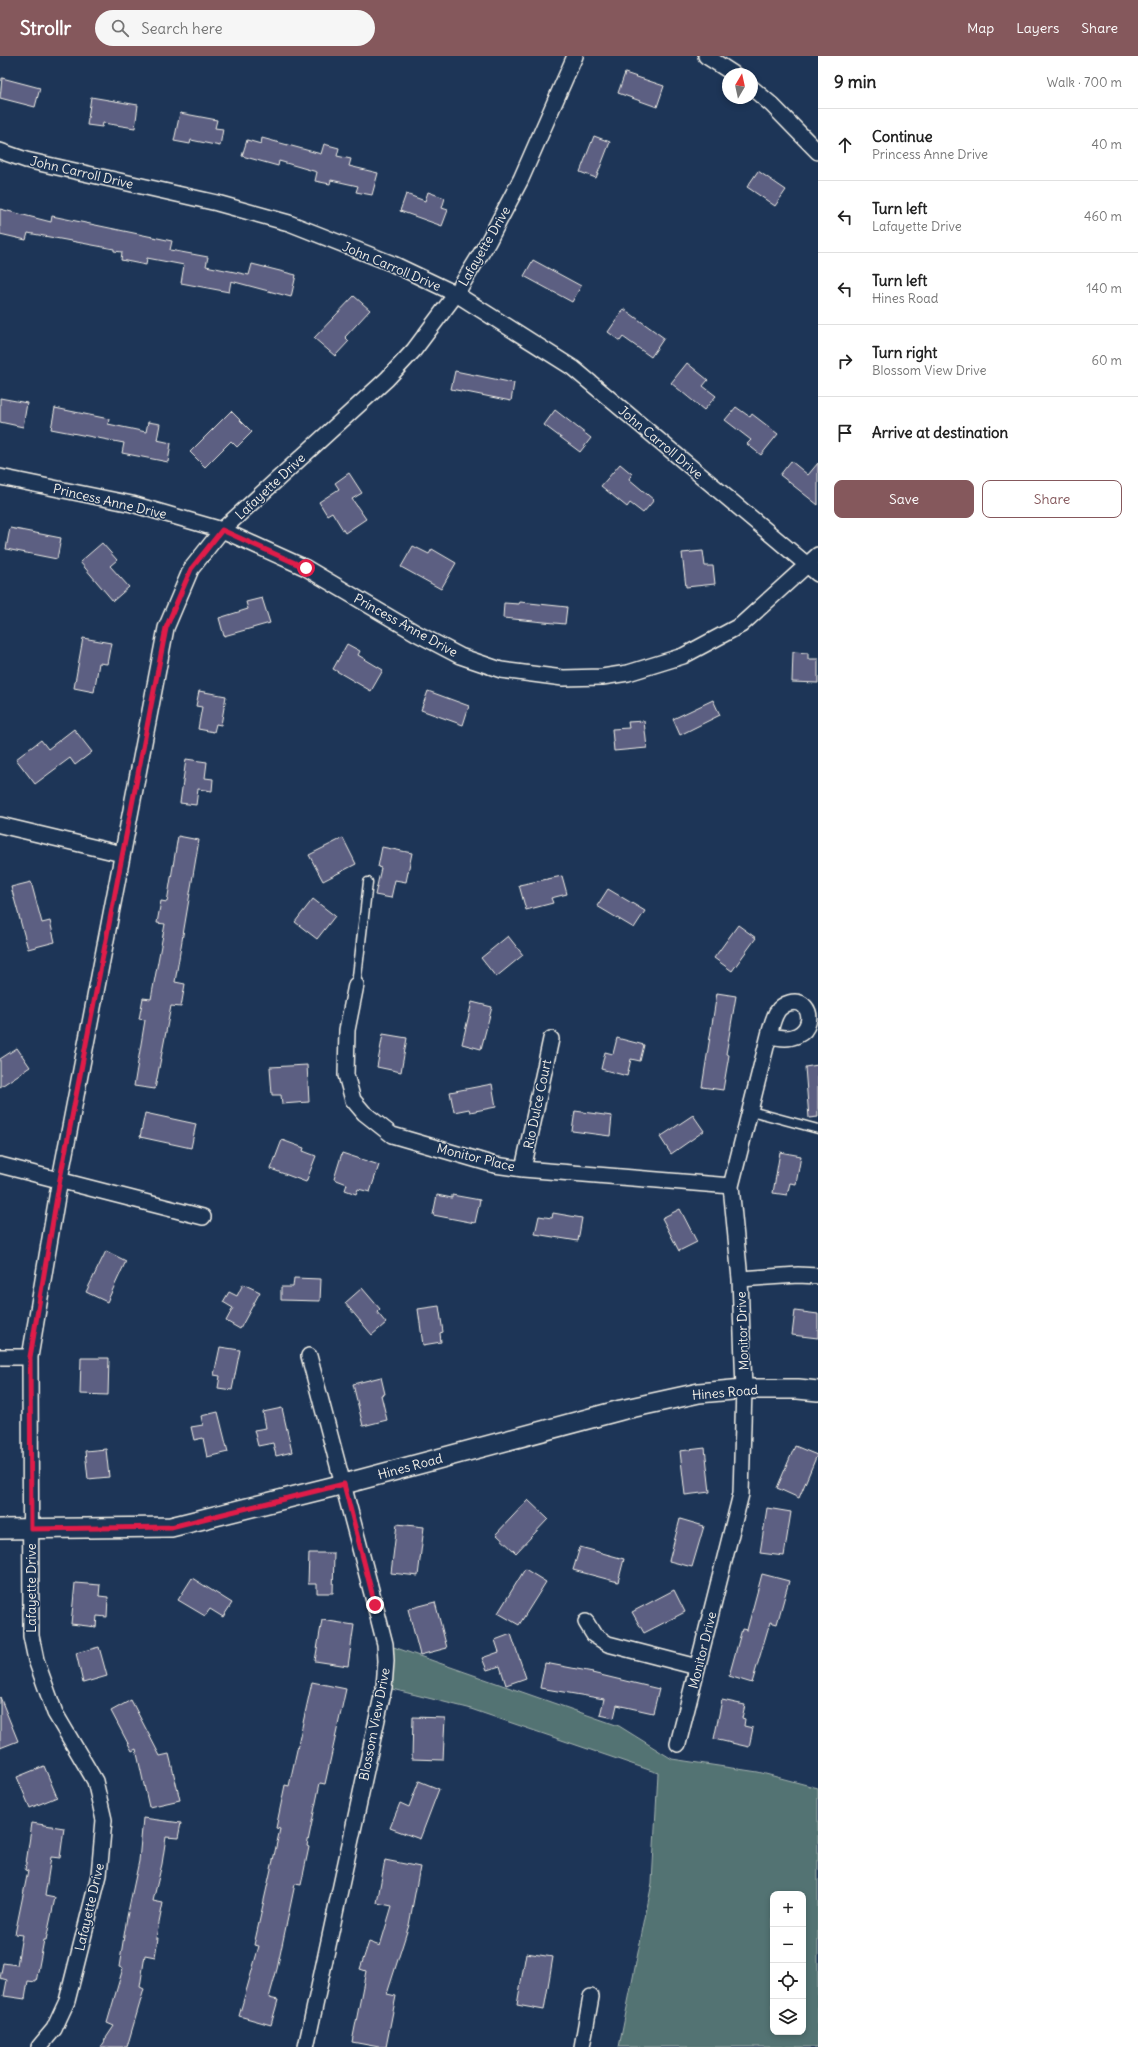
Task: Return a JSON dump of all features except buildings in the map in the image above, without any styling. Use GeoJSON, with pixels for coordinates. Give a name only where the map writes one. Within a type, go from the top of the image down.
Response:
{"type":"FeatureCollection","features":[{"type":"Feature","properties":{"kind":"street","name":"Lafayette Drive"},"geometry":{"type":"LineString","coordinates":[[39,2047],[54,2029],[67,2001],[99,1875],[104,1820],[95,1780],[54,1713],[36,1660],[31,1636],[30,1357],[60,1179],[166,628],[191,569],[222,530],[387,379],[414,350],[456,294],[488,242],[521,178],[575,56]]}},
{"type":"Feature","properties":{"kind":"street"},"geometry":{"type":"LineString","coordinates":[[706,56],[725,68]]}},
{"type":"Feature","properties":{"kind":"street"},"geometry":{"type":"LineString","coordinates":[[758,93],[772,105],[818,152]]}},
{"type":"Feature","properties":{"kind":"street","name":"John Carroll Drive"},"geometry":{"type":"LineString","coordinates":[[0,151],[26,160],[217,203],[289,224],[393,264],[456,294],[573,368],[815,565]]}},
{"type":"Feature","properties":{"kind":"street","name":"Princess Anne Drive"},"geometry":{"type":"LineString","coordinates":[[0,477],[132,504],[222,530],[306,568],[416,633],[460,656],[501,670],[563,678],[602,677],[628,673],[684,656],[741,625],[815,565]]}},
{"type":"Feature","properties":{"kind":"street"},"geometry":{"type":"LineString","coordinates":[[0,825],[122,854]]}},
{"type":"Feature","properties":{"kind":"street","name":"Monitor Place"},"geometry":{"type":"LineString","coordinates":[[356,985],[347,1030],[346,1075],[353,1100],[364,1113],[392,1135],[495,1165],[523,1169],[732,1186]]}},
{"type":"Feature","properties":{"kind":"street","name":"Monitor Drive"},"geometry":{"type":"LineString","coordinates":[[678,1744],[741,1494],[744,1389],[740,1279],[732,1186],[769,1035]]}},
{"type":"Feature","properties":{"kind":"street","name":"Rio Dulce Court"},"geometry":{"type":"LineString","coordinates":[[523,1169],[551,1039]]}},
{"type":"Feature","properties":{"kind":"street"},"geometry":{"type":"LineString","coordinates":[[0,1165],[203,1216]]}},
{"type":"Feature","properties":{"kind":"street"},"geometry":{"type":"LineString","coordinates":[[740,1279],[798,1275],[818,1276]]}},
{"type":"Feature","properties":{"kind":"street","name":"Blossom View Drive"},"geometry":{"type":"LineString","coordinates":[[306,2047],[382,1695],[386,1661],[385,1644],[309,1356]]}},
{"type":"Feature","properties":{"kind":"street"},"geometry":{"type":"LineString","coordinates":[[0,1357],[30,1357]]}},
{"type":"Feature","properties":{"kind":"street","name":"Hines Road"},"geometry":{"type":"LineString","coordinates":[[0,1529],[171,1527],[344,1484],[621,1410],[699,1393],[744,1389],[798,1389],[818,1392]]}},
{"type":"Feature","properties":{"kind":"street"},"geometry":{"type":"LineString","coordinates":[[586,1622],[594,1635],[608,1644],[697,1667]]}},
{"type":"Feature","properties":{"kind":"street"},"geometry":{"type":"LineString","coordinates":[[582,2047],[591,1997]]}},
{"type":"Feature","properties":{"kind":"lane"},"geometry":{"type":"LineString","coordinates":[[356,985],[368,882]]}},
{"type":"Feature","properties":{"kind":"lane"},"geometry":{"type":"LineString","coordinates":[[751,1111],[818,1129]]}},
{"type":"Feature","properties":{"kind":"green space"},"geometry":{"type":"Polygon","coordinates":[[[385,1644],[619,1726],[672,1759],[758,1772],[818,1788],[818,2047],[619,2047],[652,1883],[658,1773],[468,1708],[384,1687],[385,1644]]]}},
{"type":"Feature","properties":{"kind":"route"},"geometry":{"type":"LineString","coordinates":[[306,568],[222,530],[191,569],[166,628],[60,1179],[30,1357],[31,1529],[171,1527],[344,1484],[375,1605]]}}]}
